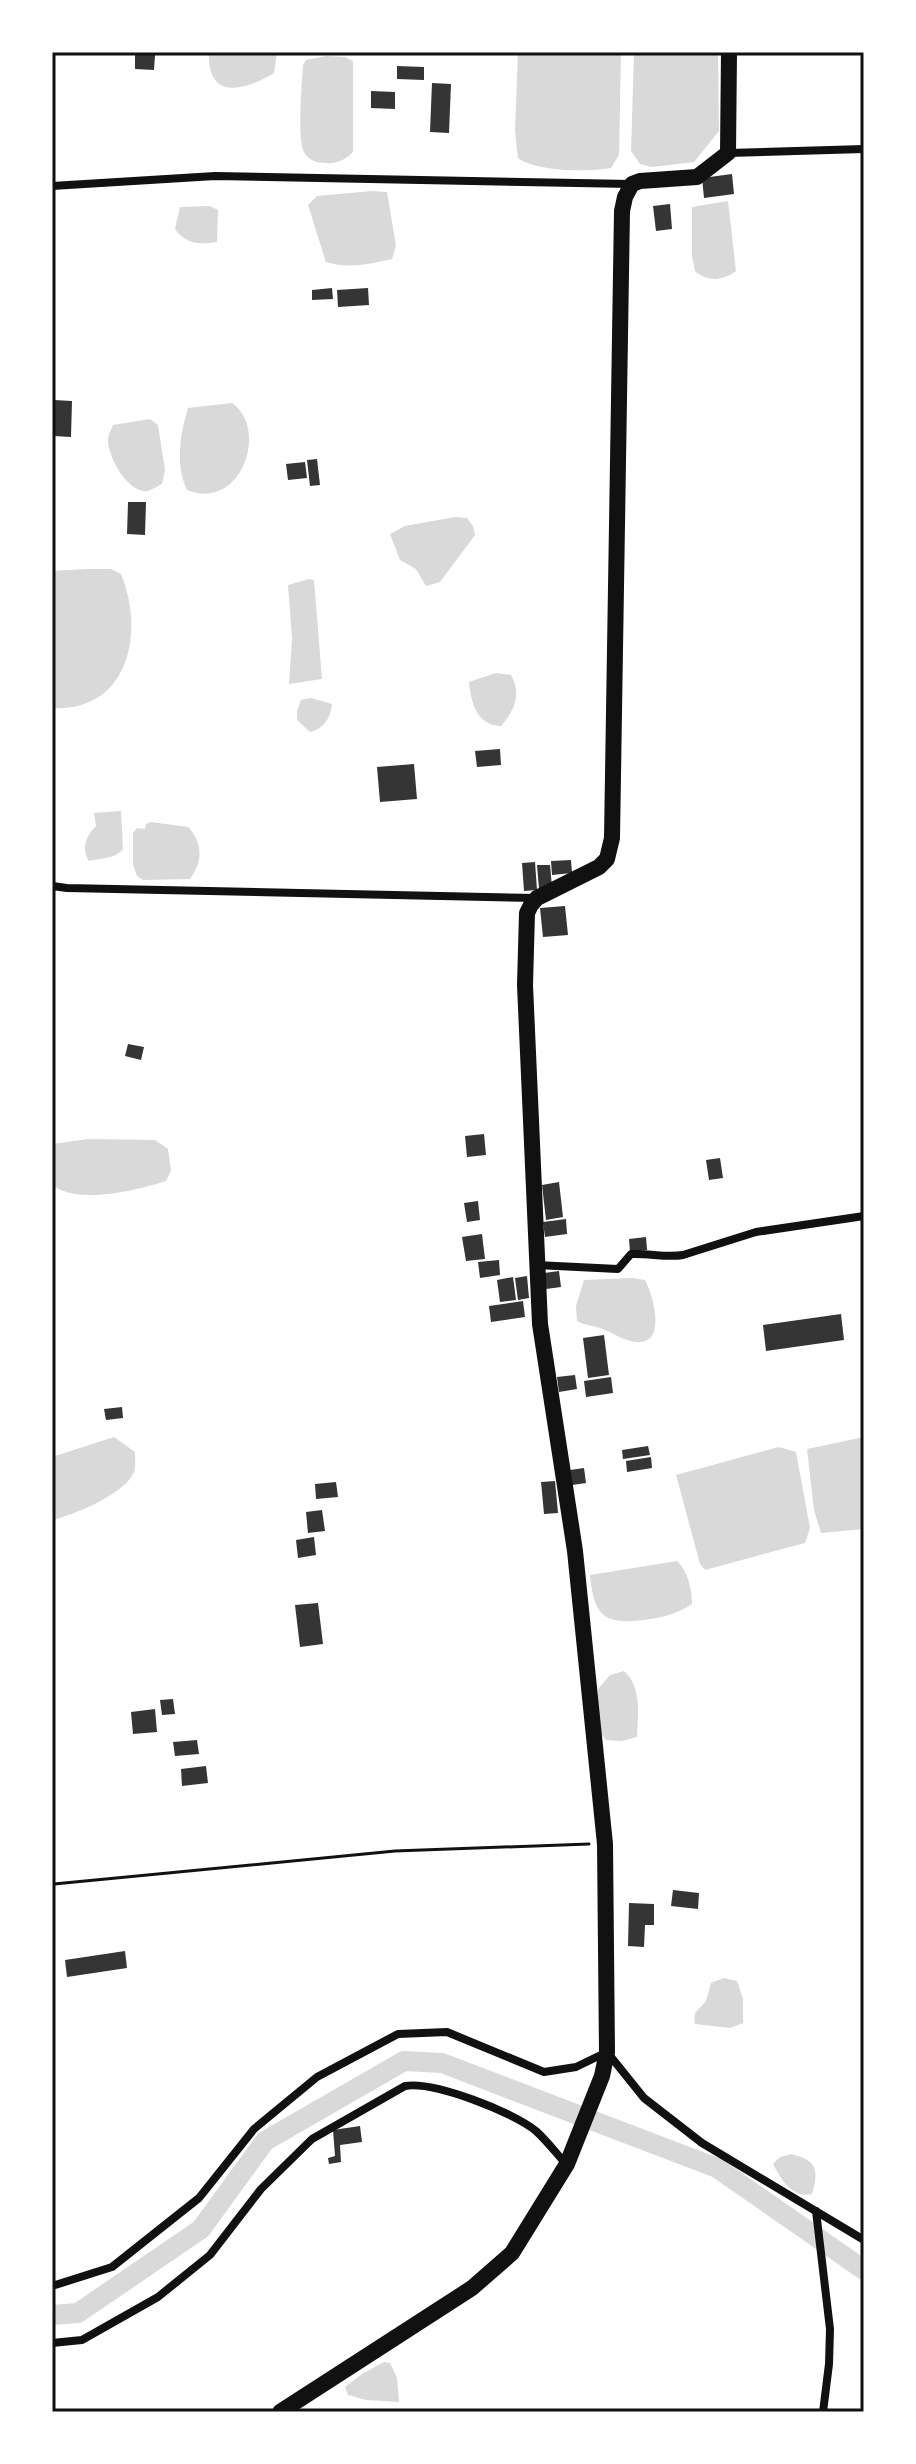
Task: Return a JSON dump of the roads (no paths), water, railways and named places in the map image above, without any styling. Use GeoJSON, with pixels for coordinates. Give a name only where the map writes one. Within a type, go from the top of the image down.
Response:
{"type":"FeatureCollection","features":[{"type":"Feature","properties":{"kind":"main road"},"geometry":{"type":"LineString","coordinates":[[280,2412],[472,2288],[512,2253],[568,2161],[602,2076],[607,2052],[605,1844],[575,1551],[548,1386],[535,1265],[525,985],[527,913],[537,898],[599,867],[607,859],[612,838],[622,211],[625,197],[632,184],[697,177],[728,153],[729,52]]}},
{"type":"Feature","properties":{"kind":"street"},"geometry":{"type":"LineString","coordinates":[[728,153],[864,149]]}},
{"type":"Feature","properties":{"kind":"street"},"geometry":{"type":"LineString","coordinates":[[52,186],[215,176],[632,184]]}},
{"type":"Feature","properties":{"kind":"street"},"geometry":{"type":"LineString","coordinates":[[52,886],[537,898]]}},
{"type":"Feature","properties":{"kind":"street"},"geometry":{"type":"LineString","coordinates":[[535,1265],[618,1269],[631,1254],[660,1253],[672,1257],[756,1232],[864,1216]]}},
{"type":"Feature","properties":{"kind":"street"},"geometry":{"type":"LineString","coordinates":[[52,2286],[112,2267],[199,2198],[254,2129],[317,2077],[398,2034],[447,2032],[544,2072],[576,2067],[607,2052],[644,2098],[702,2143],[864,2240]]}},
{"type":"Feature","properties":{"kind":"street"},"geometry":{"type":"LineString","coordinates":[[52,2343],[82,2340],[158,2297],[210,2255],[261,2189],[312,2139],[405,2086],[419,2084],[438,2088],[508,2114],[534,2130],[568,2161]]}},
{"type":"Feature","properties":{"kind":"street"},"geometry":{"type":"LineString","coordinates":[[816,2211],[830,2329],[823,2412]]}},
{"type":"Feature","properties":{"kind":"waterway"},"geometry":{"type":"LineString","coordinates":[[52,2315],[78,2313],[201,2229],[265,2141],[404,2061],[442,2063],[717,2168],[864,2270]]}}]}
